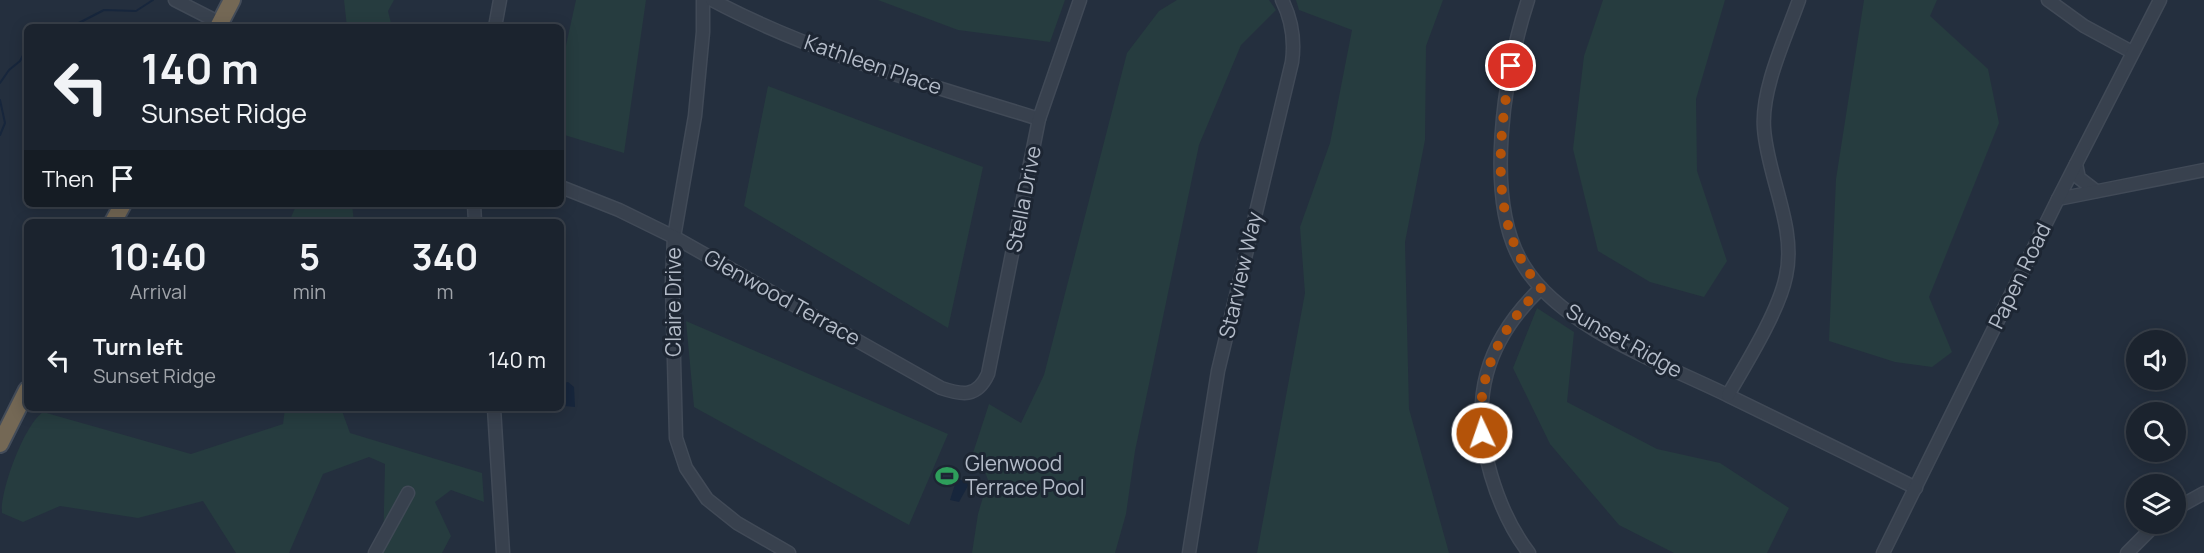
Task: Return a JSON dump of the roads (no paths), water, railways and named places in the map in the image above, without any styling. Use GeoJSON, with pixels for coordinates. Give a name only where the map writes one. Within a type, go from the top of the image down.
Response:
{"type":"FeatureCollection","features":[{"type":"Feature","properties":{"kind":"highway"},"geometry":{"type":"LineString","coordinates":[[220,24],[232,0]]}},
{"type":"Feature","properties":{"kind":"highway"},"geometry":{"type":"LineString","coordinates":[[0,444],[24,396]]}},
{"type":"Feature","properties":{"kind":"street"},"geometry":{"type":"LineString","coordinates":[[175,0],[217,24]]}},
{"type":"Feature","properties":{"kind":"street"},"geometry":{"type":"LineString","coordinates":[[496,24],[500,0]]}},
{"type":"Feature","properties":{"kind":"street","name":"Claire Drive"},"geometry":{"type":"LineString","coordinates":[[703,0],[703,32],[695,116],[674,237],[672,282],[678,449],[691,478],[721,513],[789,553]]}},
{"type":"Feature","properties":{"kind":"street","name":"Kathleen Place"},"geometry":{"type":"LineString","coordinates":[[712,0],[753,22],[845,59],[1039,118]]}},
{"type":"Feature","properties":{"kind":"street","name":"Stella Drive"},"geometry":{"type":"LineString","coordinates":[[969,394],[980,388],[988,374],[1039,118],[1080,0]]}},
{"type":"Feature","properties":{"kind":"street","name":"Starview Way"},"geometry":{"type":"LineString","coordinates":[[1189,553],[1218,371],[1292,62],[1294,44],[1282,0]]}},
{"type":"Feature","properties":{"kind":"street","name":"Sunset Ridge"},"geometry":{"type":"LineString","coordinates":[[1528,0],[1514,48],[1502,120],[1502,170],[1508,230],[1523,265],[1541,288],[1571,315],[1632,349],[1916,488]]}},
{"type":"Feature","properties":{"kind":"street"},"geometry":{"type":"LineString","coordinates":[[1728,395],[1753,351],[1786,275],[1787,239],[1764,125],[1772,79],[1799,0]]}},
{"type":"Feature","properties":{"kind":"street"},"geometry":{"type":"LineString","coordinates":[[2048,0],[2084,26],[2132,52]]}},
{"type":"Feature","properties":{"kind":"street","name":"Papen Road"},"geometry":{"type":"LineString","coordinates":[[1883,553],[2058,199],[2160,0]]}},
{"type":"Feature","properties":{"kind":"street"},"geometry":{"type":"LineString","coordinates":[[2076,164],[2079,178],[2096,191]]}},
{"type":"Feature","properties":{"kind":"street"},"geometry":{"type":"LineString","coordinates":[[2058,199],[2204,170]]}},
{"type":"Feature","properties":{"kind":"street","name":"Glenwood Terrace"},"geometry":{"type":"LineString","coordinates":[[564,188],[619,210],[674,237],[941,388],[963,395],[969,394]]}},
{"type":"Feature","properties":{"kind":"street"},"geometry":{"type":"LineString","coordinates":[[1529,553],[1502,505],[1495,487],[1484,452],[1480,415],[1484,382],[1496,350],[1514,316],[1541,288]]}},
{"type":"Feature","properties":{"kind":"street"},"geometry":{"type":"LineString","coordinates":[[494,411],[504,553]]}},
{"type":"Feature","properties":{"kind":"street"},"geometry":{"type":"LineString","coordinates":[[375,553],[408,493]]}},
{"type":"Feature","properties":{"kind":"street"},"geometry":{"type":"LineString","coordinates":[[2186,503],[2204,493]]}},
{"type":"Feature","properties":{"kind":"street"},"geometry":{"type":"LineString","coordinates":[[2127,553],[2146,534]]}},
{"type":"Feature","properties":{"kind":"water"},"geometry":{"type":"Polygon","coordinates":[[[568,382],[574,387],[575,407],[564,404],[564,383],[568,382]]]}},
{"type":"Feature","properties":{"kind":"water"},"geometry":{"type":"Polygon","coordinates":[[[957,478],[969,484],[959,502],[950,500],[957,478]]]}},
{"type":"Feature","properties":{"kind":"waterway"},"geometry":{"type":"LineString","coordinates":[[77,24],[104,10],[136,11],[153,0]]}},
{"type":"Feature","properties":{"kind":"waterway"},"geometry":{"type":"LineString","coordinates":[[0,83],[24,54]]}},
{"type":"Feature","properties":{"kind":"waterway"},"geometry":{"type":"LineString","coordinates":[[0,100],[5,123],[0,135]]}},
{"type":"Feature","properties":{"kind":"place","name":"Glenwood Terrace Pool"},"geometry":{"type":"Point","coordinates":[947,476]}}]}
